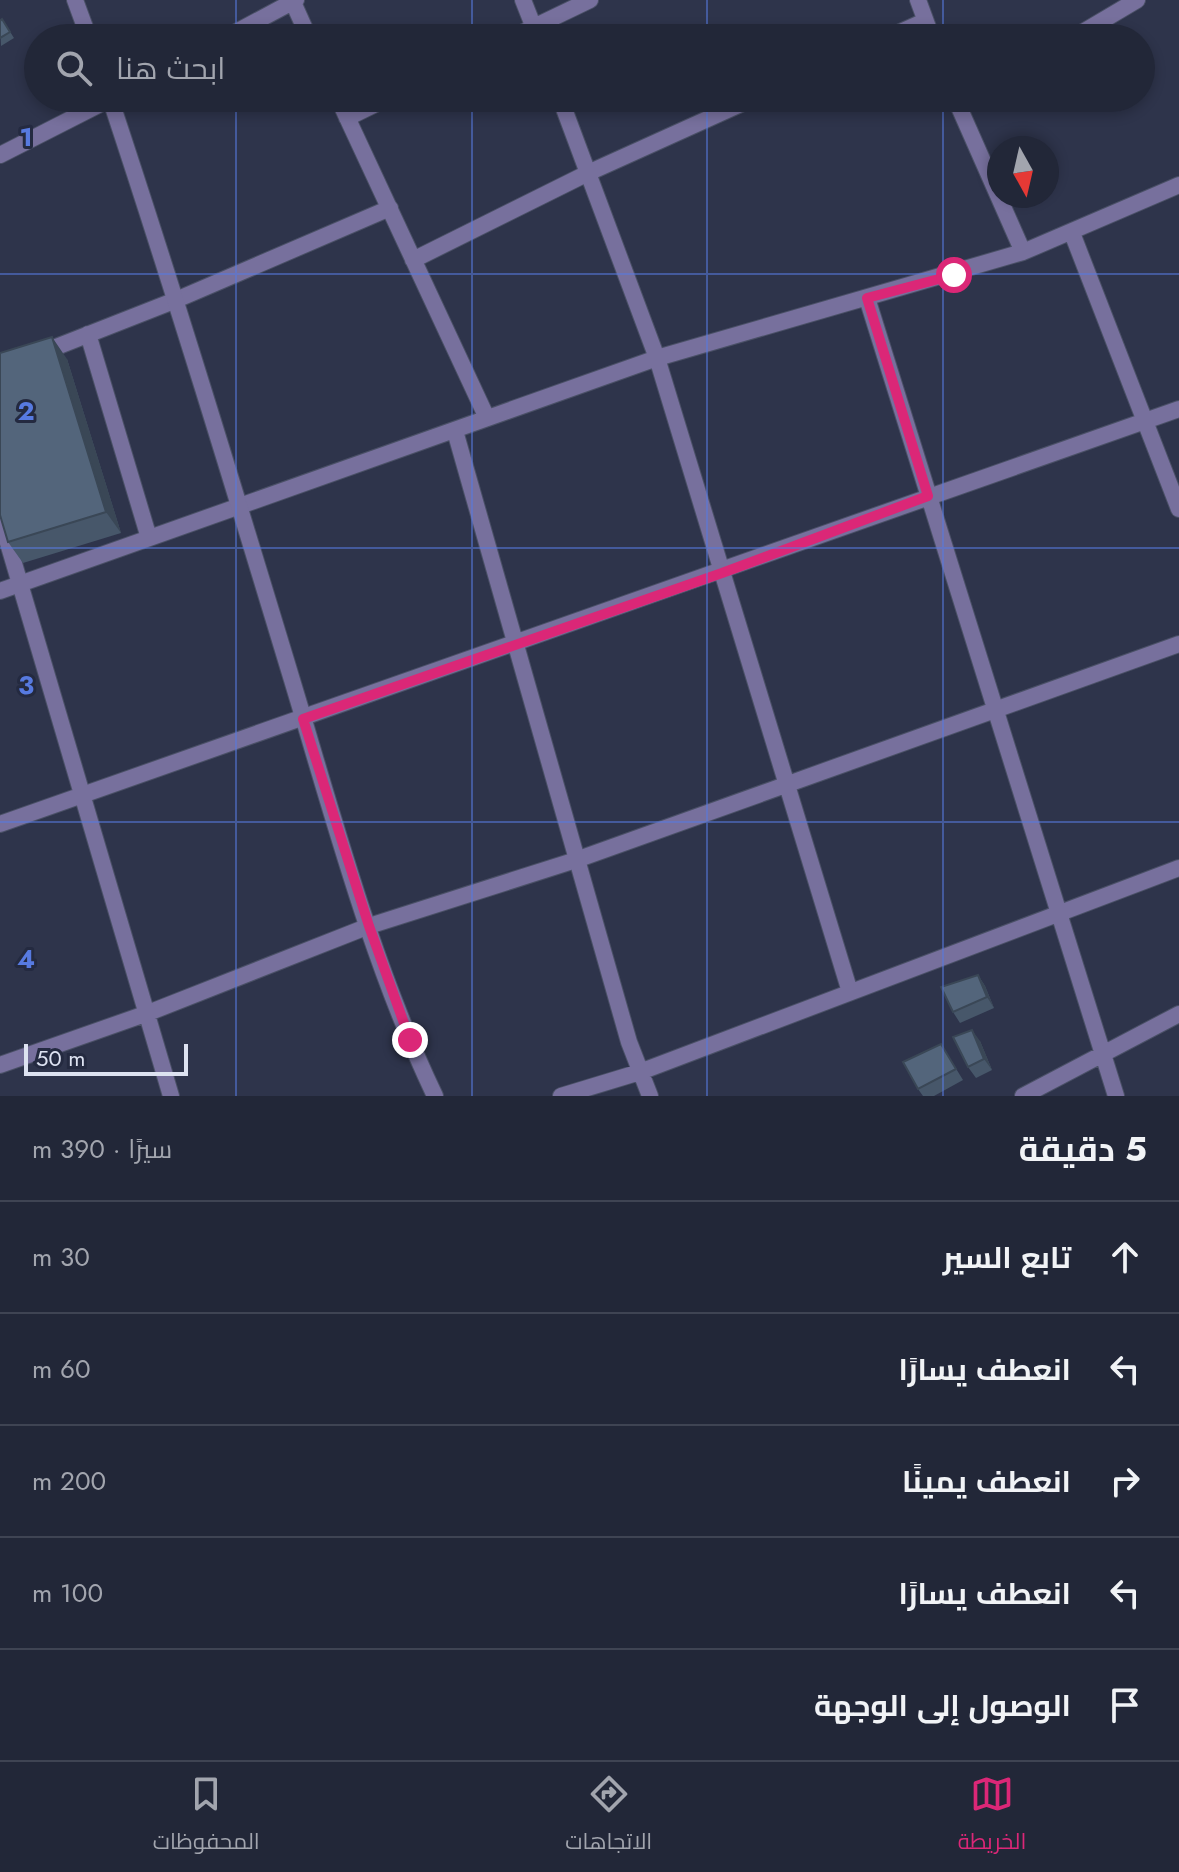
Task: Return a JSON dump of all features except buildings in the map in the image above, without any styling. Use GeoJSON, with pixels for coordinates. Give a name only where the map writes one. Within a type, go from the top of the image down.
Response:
{"type":"FeatureCollection","features":[{"type":"Feature","properties":{"kind":"street"},"geometry":{"type":"LineString","coordinates":[[75,0],[84,24]]}},
{"type":"Feature","properties":{"kind":"street"},"geometry":{"type":"LineString","coordinates":[[523,0],[533,24]]}},
{"type":"Feature","properties":{"kind":"street"},"geometry":{"type":"LineString","coordinates":[[550,24],[590,0]]}},
{"type":"Feature","properties":{"kind":"street"},"geometry":{"type":"LineString","coordinates":[[918,0],[926,24]]}},
{"type":"Feature","properties":{"kind":"street"},"geometry":{"type":"LineString","coordinates":[[1097,24],[1137,0]]}},
{"type":"Feature","properties":{"kind":"street"},"geometry":{"type":"LineString","coordinates":[[251,24],[294,1],[303,24]]}},
{"type":"Feature","properties":{"kind":"street"},"geometry":{"type":"LineString","coordinates":[[918,24],[925,21]]}},
{"type":"Feature","properties":{"kind":"street"},"geometry":{"type":"LineString","coordinates":[[0,155],[84,112]]}},
{"type":"Feature","properties":{"kind":"street"},"geometry":{"type":"LineString","coordinates":[[116,112],[369,926],[410,1040],[435,1096]]}},
{"type":"Feature","properties":{"kind":"street"},"geometry":{"type":"LineString","coordinates":[[344,112],[487,418]]}},
{"type":"Feature","properties":{"kind":"street"},"geometry":{"type":"LineString","coordinates":[[347,118],[359,112]]}},
{"type":"Feature","properties":{"kind":"street"},"geometry":{"type":"LineString","coordinates":[[565,112],[657,358],[850,992]]}},
{"type":"Feature","properties":{"kind":"street"},"geometry":{"type":"LineString","coordinates":[[413,260],[588,173],[723,112]]}},
{"type":"Feature","properties":{"kind":"street"},"geometry":{"type":"LineString","coordinates":[[966,112],[1023,252]]}},
{"type":"Feature","properties":{"kind":"street"},"geometry":{"type":"LineString","coordinates":[[0,591],[657,358],[1023,252],[1179,185]]}},
{"type":"Feature","properties":{"kind":"street"},"geometry":{"type":"LineString","coordinates":[[0,369],[176,300],[390,208]]}},
{"type":"Feature","properties":{"kind":"street"},"geometry":{"type":"LineString","coordinates":[[1072,233],[1179,509]]}},
{"type":"Feature","properties":{"kind":"street"},"geometry":{"type":"LineString","coordinates":[[867,298],[1116,1096]]}},
{"type":"Feature","properties":{"kind":"street"},"geometry":{"type":"LineString","coordinates":[[88,334],[149,538]]}},
{"type":"Feature","properties":{"kind":"street"},"geometry":{"type":"LineString","coordinates":[[0,824],[722,573],[928,496],[1179,409]]}},
{"type":"Feature","properties":{"kind":"street"},"geometry":{"type":"LineString","coordinates":[[455,431],[576,860],[650,1096]]}},
{"type":"Feature","properties":{"kind":"street"},"geometry":{"type":"LineString","coordinates":[[0,516],[171,1096]]}},
{"type":"Feature","properties":{"kind":"street"},"geometry":{"type":"LineString","coordinates":[[0,1065],[148,1013],[369,926],[576,860],[998,712],[1179,644]]}},
{"type":"Feature","properties":{"kind":"street"},"geometry":{"type":"LineString","coordinates":[[561,1096],[640,1072],[1179,868]]}},
{"type":"Feature","properties":{"kind":"street"},"geometry":{"type":"LineString","coordinates":[[1023,1096],[1179,1014]]}},
{"type":"Feature","properties":{"kind":"route"},"geometry":{"type":"LineString","coordinates":[[410,1040],[369,926],[303,719],[722,573],[928,496],[867,298],[954,275]]}}]}
